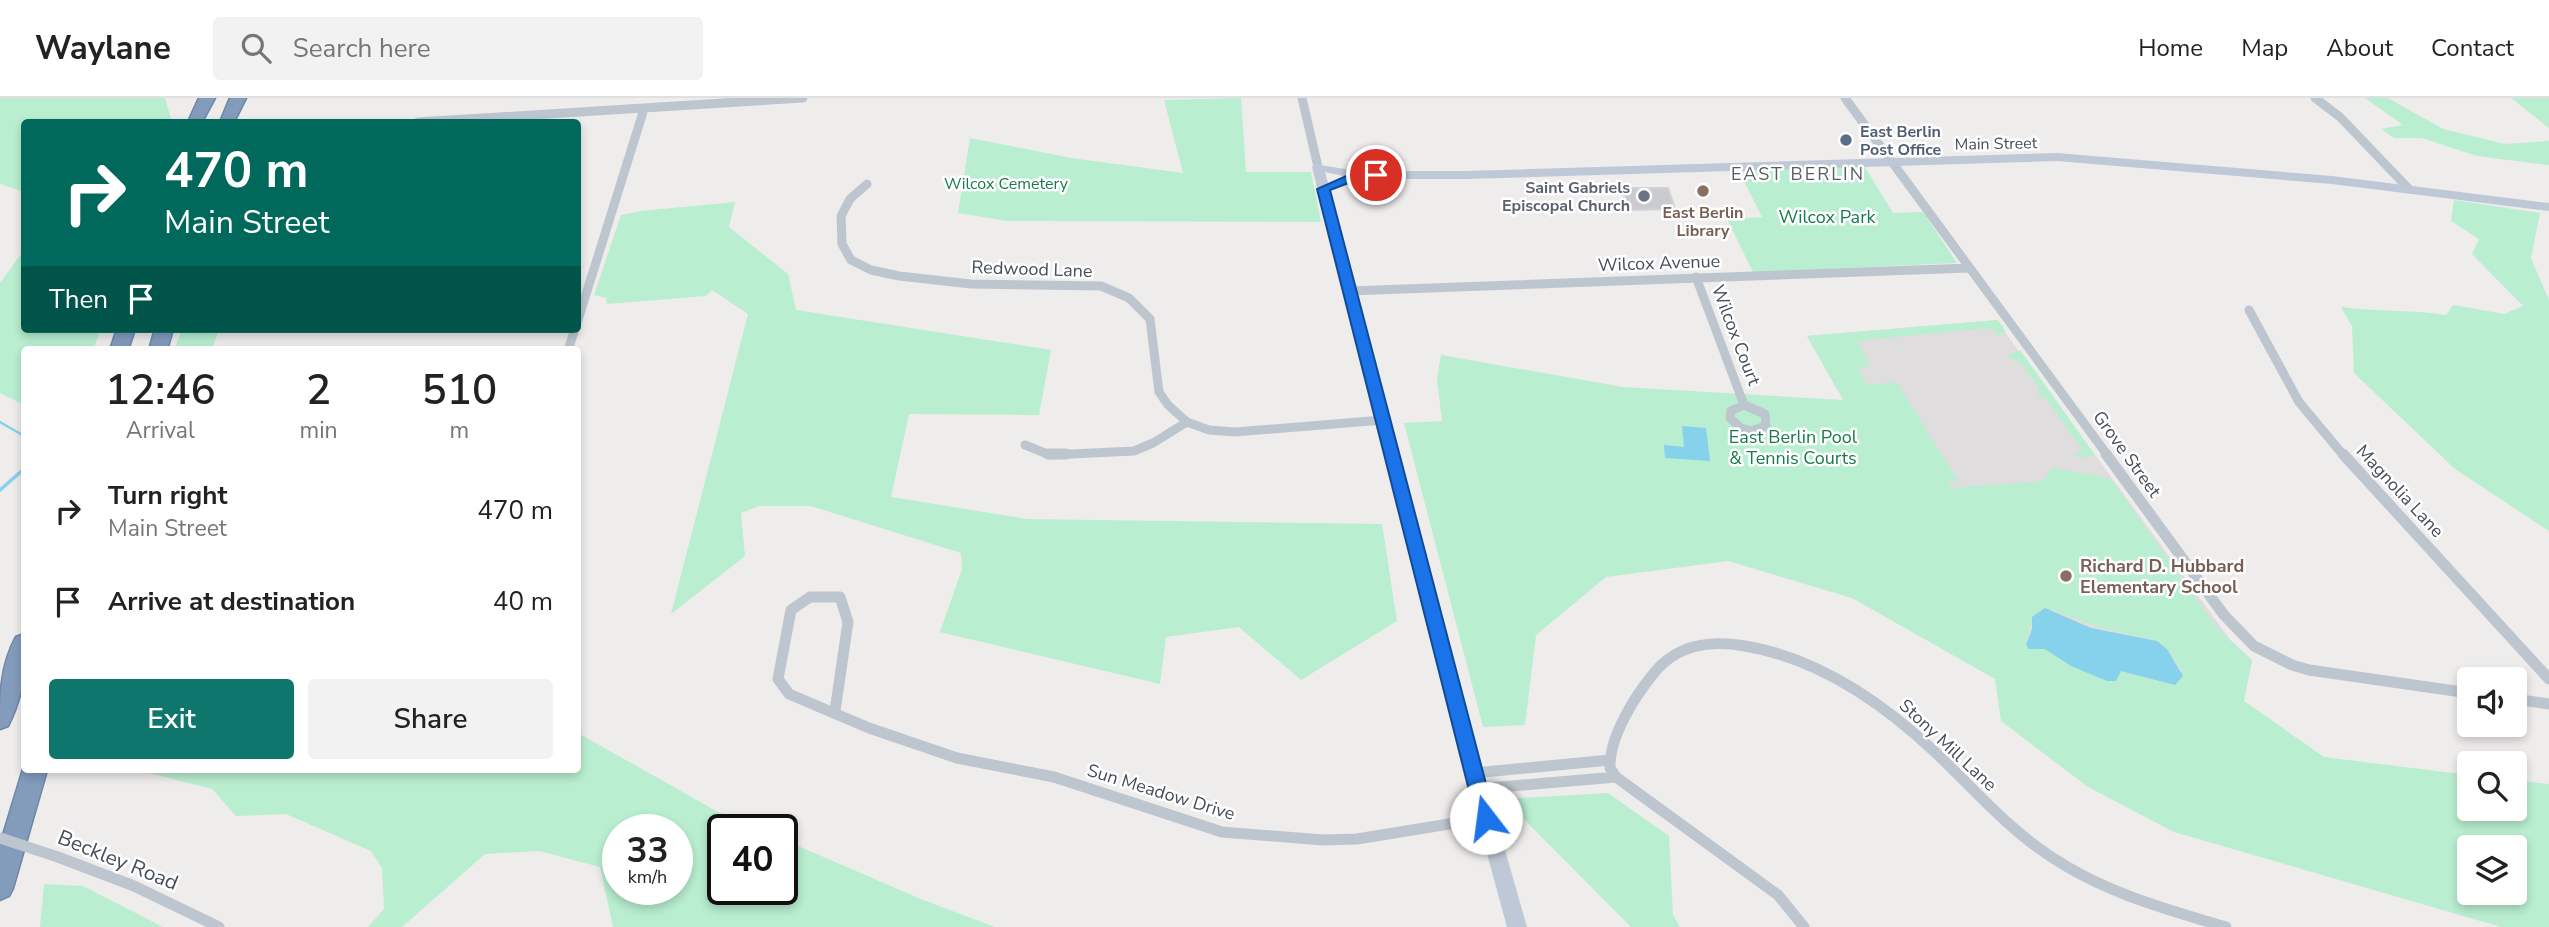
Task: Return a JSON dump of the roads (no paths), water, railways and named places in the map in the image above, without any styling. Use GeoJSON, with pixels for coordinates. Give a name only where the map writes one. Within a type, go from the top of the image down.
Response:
{"type":"FeatureCollection","features":[{"type":"Feature","properties":{"kind":"highway"},"geometry":{"type":"LineString","coordinates":[[196,119],[207,98]]}},
{"type":"Feature","properties":{"kind":"highway"},"geometry":{"type":"LineString","coordinates":[[228,119],[238,98]]}},
{"type":"Feature","properties":{"kind":"highway"},"geometry":{"type":"LineString","coordinates":[[0,719],[21,652]]}},
{"type":"Feature","properties":{"kind":"highway"},"geometry":{"type":"LineString","coordinates":[[0,888],[34,773]]}},
{"type":"Feature","properties":{"kind":"street"},"geometry":{"type":"LineString","coordinates":[[470,119],[803,98]]}},
{"type":"Feature","properties":{"kind":"street"},"geometry":{"type":"LineString","coordinates":[[1302,98],[1323,189],[1476,781],[1517,927]]}},
{"type":"Feature","properties":{"kind":"street","name":"Grove Street"},"geometry":{"type":"LineString","coordinates":[[1845,98],[2249,645],[2284,664],[2309,670],[2457,691]]}},
{"type":"Feature","properties":{"kind":"street"},"geometry":{"type":"LineString","coordinates":[[2315,98],[2346,123],[2409,189]]}},
{"type":"Feature","properties":{"kind":"street"},"geometry":{"type":"LineString","coordinates":[[581,310],[643,109]]}},
{"type":"Feature","properties":{"kind":"street","name":"Main Street"},"geometry":{"type":"LineString","coordinates":[[1318,167],[1357,175],[1466,175],[2057,158],[2305,177],[2549,207]]}},
{"type":"Feature","properties":{"kind":"street","name":"Main Street"},"geometry":{"type":"LineString","coordinates":[[1323,189],[1357,175]]}},
{"type":"Feature","properties":{"kind":"street","name":"Redwood Lane"},"geometry":{"type":"LineString","coordinates":[[867,184],[847,198],[841,211],[842,249],[851,260],[868,269],[932,280],[1101,286],[1116,292],[1136,303],[1150,319],[1159,392],[1168,405],[1187,422]]}},
{"type":"Feature","properties":{"kind":"street","name":"Wilcox Avenue"},"geometry":{"type":"LineString","coordinates":[[1349,291],[1970,268]]}},
{"type":"Feature","properties":{"kind":"street","name":"Wilcox Court"},"geometry":{"type":"LineString","coordinates":[[1696,277],[1744,405]]}},
{"type":"Feature","properties":{"kind":"street","name":"Magnolia Lane"},"geometry":{"type":"LineString","coordinates":[[2249,310],[2300,402],[2327,437],[2549,679]]}},
{"type":"Feature","properties":{"kind":"street"},"geometry":{"type":"LineString","coordinates":[[1025,445],[1050,455],[1134,451],[1153,443],[1187,422],[1209,430],[1235,432],[1384,420]]}},
{"type":"Feature","properties":{"kind":"street","name":"Sun Meadow Drive"},"geometry":{"type":"LineString","coordinates":[[835,711],[848,622],[840,597],[810,597],[791,610],[778,679],[789,694],[835,711],[869,728],[957,758],[1054,777],[1222,832],[1324,841],[1486,818]]}},
{"type":"Feature","properties":{"kind":"street","name":"Stony Mill Lane"},"geometry":{"type":"LineString","coordinates":[[1610,760],[1628,713],[1654,669],[1667,657],[1710,642],[1757,647],[1809,664],[1870,699],[1920,739],[1982,801],[2049,856],[2100,883],[2226,927]]}},
{"type":"Feature","properties":{"kind":"street"},"geometry":{"type":"LineString","coordinates":[[2527,701],[2549,704]]}},
{"type":"Feature","properties":{"kind":"street"},"geometry":{"type":"LineString","coordinates":[[1476,781],[1610,760],[1610,769],[1616,777],[1778,895],[1804,927]]}},
{"type":"Feature","properties":{"kind":"street"},"geometry":{"type":"LineString","coordinates":[[1476,781],[1616,777]]}},
{"type":"Feature","properties":{"kind":"street","name":"Beckley Road"},"geometry":{"type":"LineString","coordinates":[[0,838],[124,882],[219,927]]}},
{"type":"Feature","properties":{"kind":"water"},"geometry":{"type":"Polygon","coordinates":[[[1682,426],[1706,428],[1710,461],[1665,458],[1664,445],[1684,447],[1682,426]]]}},
{"type":"Feature","properties":{"kind":"water"},"geometry":{"type":"Polygon","coordinates":[[[2045,608],[2091,628],[2157,641],[2167,649],[2183,676],[2175,685],[2121,671],[2116,681],[2107,681],[2071,666],[2045,649],[2029,649],[2026,645],[2032,629],[2032,617],[2045,608]]]}},
{"type":"Feature","properties":{"kind":"waterway"},"geometry":{"type":"LineString","coordinates":[[0,422],[21,434]]}},
{"type":"Feature","properties":{"kind":"waterway"},"geometry":{"type":"LineString","coordinates":[[0,490],[21,472]]}},
{"type":"Feature","properties":{"kind":"place","name":"East Berlin Post Office"},"geometry":{"type":"Point","coordinates":[1846,140]}},
{"type":"Feature","properties":{"kind":"place","name":"East Berlin Library"},"geometry":{"type":"Point","coordinates":[1703,191]}},
{"type":"Feature","properties":{"kind":"place","name":"Saint Gabriels Episcopal Church"},"geometry":{"type":"Point","coordinates":[1644,196]}},
{"type":"Feature","properties":{"kind":"place","name":"Richard D. Hubbard Elementary School"},"geometry":{"type":"Point","coordinates":[2066,576]}},
{"type":"Feature","properties":{"kind":"district","name":"EAST BERLIN"},"geometry":{"type":"Point","coordinates":[1798,174]}},
{"type":"Feature","properties":{"kind":"park label","name":"Wilcox Cemetery"},"geometry":{"type":"Point","coordinates":[1006,183]}},
{"type":"Feature","properties":{"kind":"park label","name":"Wilcox Park"},"geometry":{"type":"Point","coordinates":[1827,217]}},
{"type":"Feature","properties":{"kind":"park label","name":"East Berlin Pool & Tennis Courts"},"geometry":{"type":"Point","coordinates":[1793,447]}}]}
